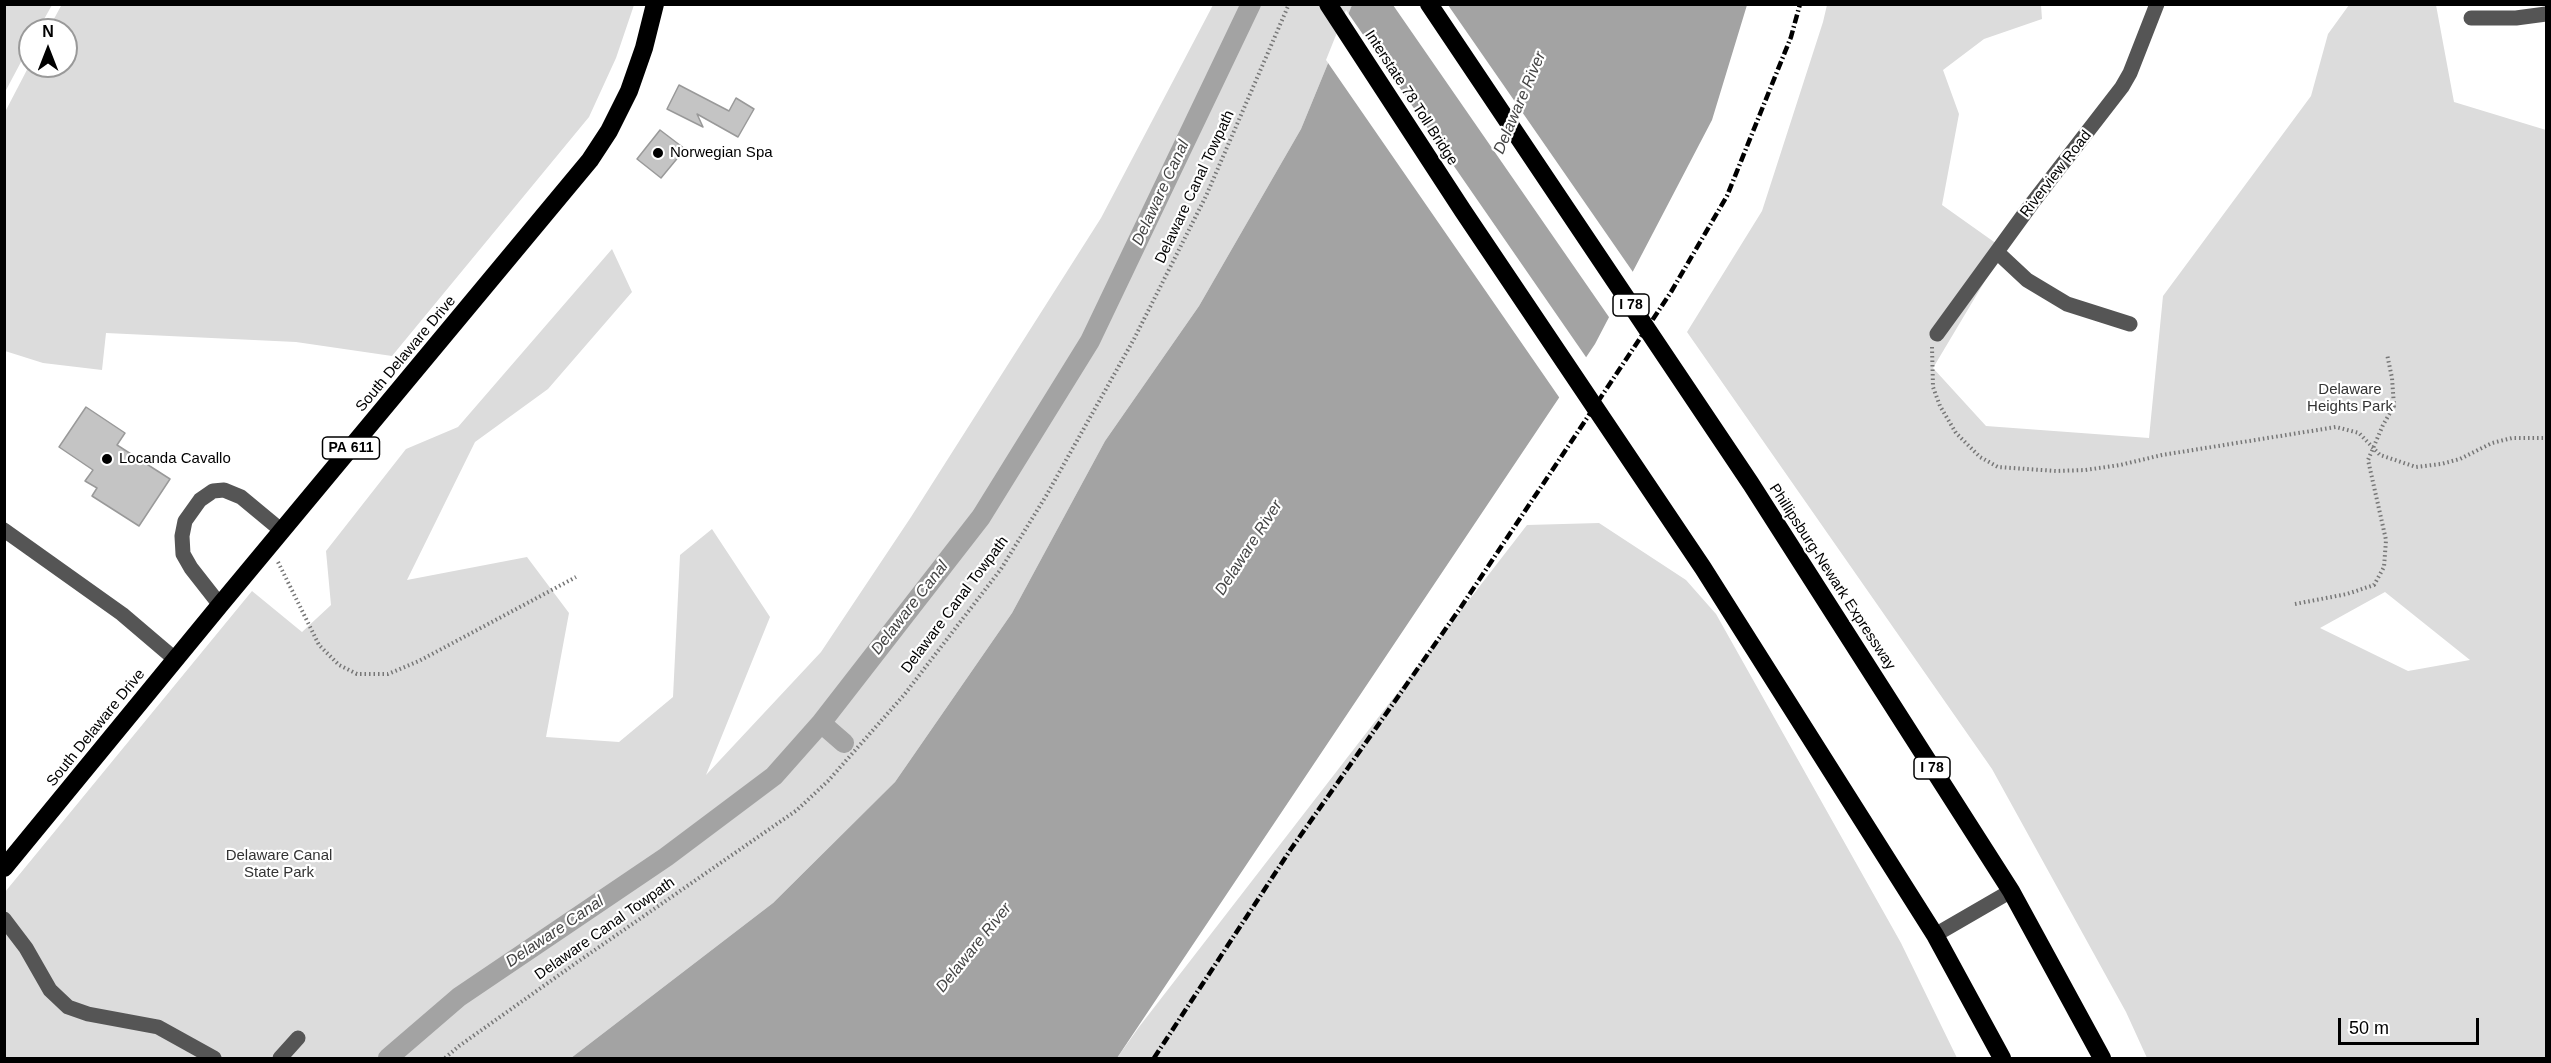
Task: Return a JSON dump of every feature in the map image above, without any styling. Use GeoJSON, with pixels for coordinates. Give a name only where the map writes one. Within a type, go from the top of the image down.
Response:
{"type":"FeatureCollection","features":[{"type":"Feature","properties":{"kind":"highway","name":"South Delaware Drive"},"geometry":{"type":"LineString","coordinates":[[4,868],[590,160],[609,131],[629,91],[644,48],[655,4]]}},
{"type":"Feature","properties":{"kind":"highway","name":"Interstate 78 Toll Bridge"},"geometry":{"type":"LineString","coordinates":[[1328,4],[1463,211],[1703,568],[1935,935]]}},
{"type":"Feature","properties":{"kind":"highway","name":"Phillipsburg-Newark Expressway"},"geometry":{"type":"LineString","coordinates":[[1429,4],[1751,484],[2011,891],[2102,1059]]}},
{"type":"Feature","properties":{"kind":"highway"},"geometry":{"type":"LineString","coordinates":[[1935,935],[2002,1059]]}},
{"type":"Feature","properties":{"kind":"street","name":"Riverview Road"},"geometry":{"type":"LineString","coordinates":[[1937,334],[2122,87],[2130,73],[2157,4]]}},
{"type":"Feature","properties":{"kind":"street"},"geometry":{"type":"LineString","coordinates":[[2470,18],[2516,18],[2547,14]]}},
{"type":"Feature","properties":{"kind":"street"},"geometry":{"type":"LineString","coordinates":[[1997,252],[2027,280],[2067,304],[2130,324]]}},
{"type":"Feature","properties":{"kind":"street"},"geometry":{"type":"LineString","coordinates":[[220,605],[183,554],[182,536],[185,521],[200,500],[213,491],[224,490],[241,497],[276,538]]}},
{"type":"Feature","properties":{"kind":"street"},"geometry":{"type":"LineString","coordinates":[[4,530],[122,614],[176,660]]}},
{"type":"Feature","properties":{"kind":"street"},"geometry":{"type":"LineString","coordinates":[[1935,935],[2011,891]]}},
{"type":"Feature","properties":{"kind":"street"},"geometry":{"type":"LineString","coordinates":[[4,919],[26,948],[50,990],[68,1007],[88,1014],[158,1027],[214,1059]]}},
{"type":"Feature","properties":{"kind":"street"},"geometry":{"type":"LineString","coordinates":[[280,1059],[298,1038]]}},
{"type":"Feature","properties":{"kind":"path","name":"Delaware Canal Towpath"},"geometry":{"type":"LineString","coordinates":[[445,1059],[459,1046],[576,963],[797,810],[828,781],[904,695],[1001,569],[1046,496],[1122,360],[1206,196],[1288,4]]}},
{"type":"Feature","properties":{"kind":"path"},"geometry":{"type":"LineString","coordinates":[[1937,334],[1933,341],[1931,356],[1933,387],[1940,406],[1956,433],[1980,457],[1998,466],[2056,471],[2085,470],[2207,447],[2336,427],[2359,433],[2380,455],[2416,466],[2441,464],[2460,459],[2492,443],[2512,438],[2547,438]]}},
{"type":"Feature","properties":{"kind":"path"},"geometry":{"type":"LineString","coordinates":[[2295,604],[2347,594],[2374,585],[2384,567],[2386,540],[2368,460],[2394,406],[2387,354]]}},
{"type":"Feature","properties":{"kind":"path"},"geometry":{"type":"LineString","coordinates":[[276,538],[319,645],[339,665],[357,674],[388,674],[418,661],[576,577]]}},
{"type":"Feature","properties":{"kind":"green space"},"geometry":{"type":"Polygon","coordinates":[[[5,4],[52,5],[45,18],[18,18],[18,68],[5,92],[5,4]]]}},
{"type":"Feature","properties":{"kind":"green space"},"geometry":{"type":"Polygon","coordinates":[[[62,4],[634,4],[616,58],[589,117],[392,356],[296,342],[106,333],[102,370],[43,363],[5,351],[5,112],[23,78],[78,78],[78,18],[54,18],[62,4]]]}},
{"type":"Feature","properties":{"kind":"green space","name":"Delaware Canal State Park"},"geometry":{"type":"Polygon","coordinates":[[[1213,5],[1352,5],[1301,129],[1199,306],[1105,441],[1012,613],[895,782],[773,903],[571,1058],[5,1058],[5,892],[252,591],[302,632],[331,605],[326,551],[406,449],[458,427],[612,249],[632,292],[548,389],[475,442],[407,580],[527,557],[569,613],[546,737],[619,742],[673,697],[680,555],[712,529],[770,617],[706,775],[821,652],[911,517],[1101,218],[1213,5]]]}},
{"type":"Feature","properties":{"kind":"green space","name":"Delaware Heights Park"},"geometry":{"type":"Polygon","coordinates":[[[1827,5],[2041,5],[2042,19],[1984,39],[1943,70],[1959,114],[1942,205],[2004,249],[1933,368],[1986,426],[2149,438],[2163,296],[2311,96],[2328,34],[2349,5],[2436,5],[2454,102],[2546,130],[2546,1058],[2147,1058],[2126,1012],[1992,769],[1687,332],[1762,211],[1827,5]],[[2385,592],[2320,628],[2408,671],[2470,660],[2385,592]]]}},
{"type":"Feature","properties":{"kind":"green space"},"geometry":{"type":"Polygon","coordinates":[[[1599,523],[1686,580],[1716,614],[1901,943],[1957,1058],[1117,1058],[1527,525],[1599,523]]]}},
{"type":"Feature","properties":{"kind":"water","name":"Delaware River"},"geometry":{"type":"Polygon","coordinates":[[[1352,5],[1747,5],[1712,120],[1595,344],[1117,1058],[571,1058],[773,903],[895,782],[1012,613],[1105,441],[1199,306],[1301,129],[1352,5]]]}},
{"type":"Feature","properties":{"kind":"pier"},"geometry":{"type":"Polygon","coordinates":[[[1393,5],[1448,5],[1635,275],[1611,320],[1393,5]]]}},
{"type":"Feature","properties":{"kind":"pier"},"geometry":{"type":"Polygon","coordinates":[[[1346,10],[1588,360],[1561,400],[1326,60],[1346,10]]]}},
{"type":"Feature","properties":{"kind":"building"},"geometry":{"type":"Polygon","coordinates":[[[679,85],[729,111],[736,98],[754,109],[738,137],[697,114],[703,127],[667,109],[679,85]]]}},
{"type":"Feature","properties":{"kind":"building","name":"Norwegian Spa"},"geometry":{"type":"Polygon","coordinates":[[[660,130],[685,149],[661,178],[637,159],[660,130]]]}},
{"type":"Feature","properties":{"kind":"building","name":"Locanda Cavallo"},"geometry":{"type":"Polygon","coordinates":[[[86,407],[125,433],[117,445],[170,479],[139,526],[92,496],[97,488],[85,481],[93,470],[59,447],[86,407]]]}},
{"type":"Feature","properties":{"kind":"waterway","name":"Delaware Canal"},"geometry":{"type":"LineString","coordinates":[[388,1058],[459,997],[666,857],[774,776],[821,723],[981,517],[1090,341],[1251,4]]}},
{"type":"Feature","properties":{"kind":"waterway"},"geometry":{"type":"LineString","coordinates":[[821,723],[844,743]]}},
{"type":"Feature","properties":{"kind":"railway"},"geometry":{"type":"LineString","coordinates":[[1154,1058],[1291,849],[1461,607],[1671,292],[1727,196],[1791,37],[1800,4]]}},
{"type":"Feature","properties":{"kind":"place","name":"Norwegian Spa"},"geometry":{"type":"Point","coordinates":[658,153]}},
{"type":"Feature","properties":{"kind":"place","name":"Locanda Cavallo"},"geometry":{"type":"Point","coordinates":[107,459]}}]}
